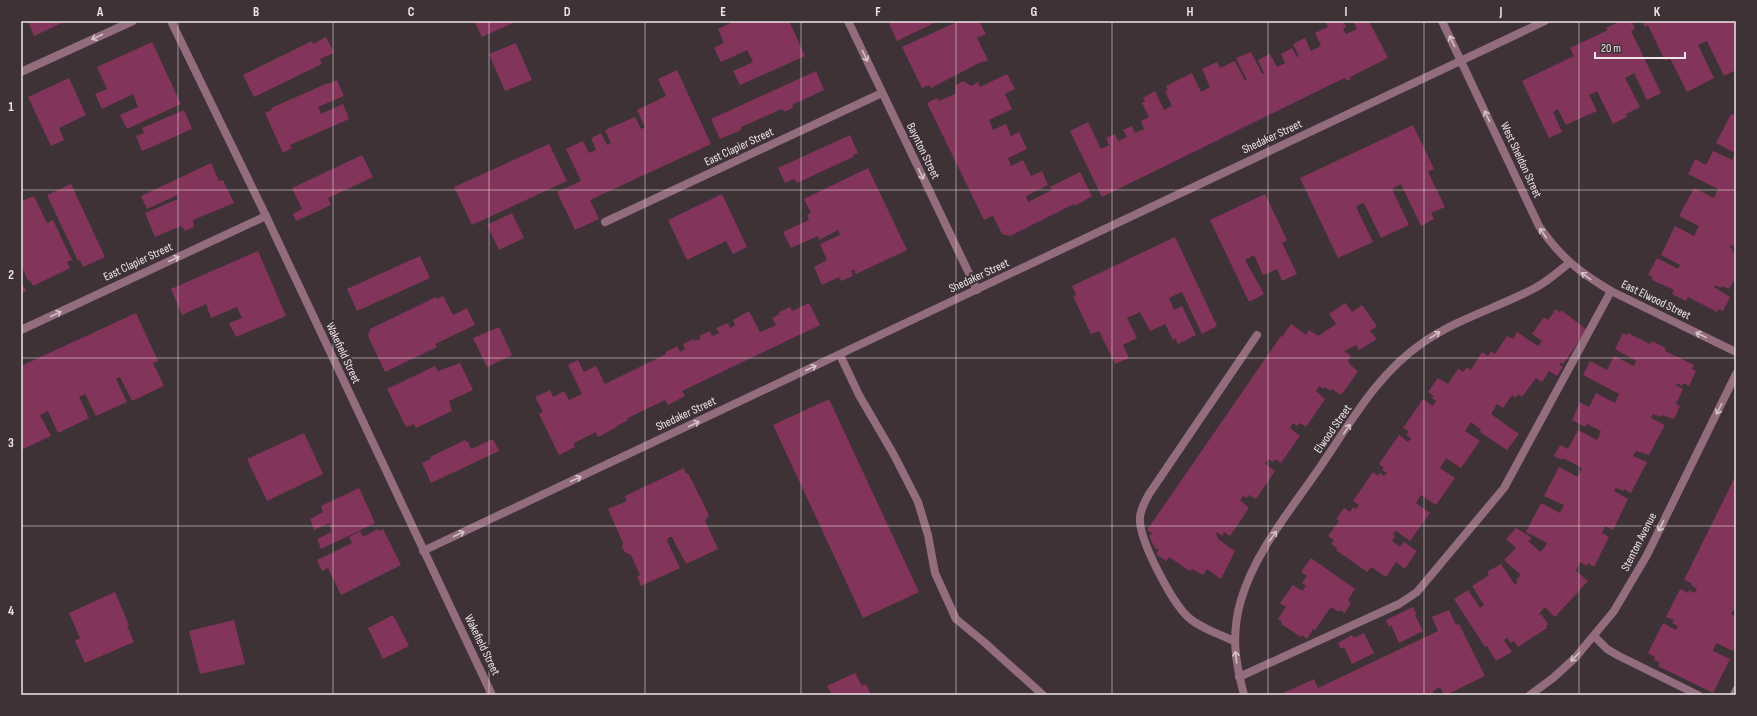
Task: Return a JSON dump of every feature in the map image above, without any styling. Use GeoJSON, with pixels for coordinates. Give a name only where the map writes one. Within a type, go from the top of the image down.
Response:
{"type":"FeatureCollection","features":[{"type":"Feature","properties":{"kind":"street"},"geometry":{"type":"LineString","coordinates":[[21,72],[133,21]]}},
{"type":"Feature","properties":{"kind":"street","name":"Wakefield Street"},"geometry":{"type":"LineString","coordinates":[[171,21],[266,216],[492,695]]}},
{"type":"Feature","properties":{"kind":"street","name":"Baynton Street"},"geometry":{"type":"LineString","coordinates":[[848,21],[977,290]]}},
{"type":"Feature","properties":{"kind":"street","name":"West Sheldon Street"},"geometry":{"type":"LineString","coordinates":[[1442,21],[1462,60],[1539,226],[1552,246],[1569,263]]}},
{"type":"Feature","properties":{"kind":"street","name":"Shedaker Street"},"geometry":{"type":"LineString","coordinates":[[423,551],[1545,21]]}},
{"type":"Feature","properties":{"kind":"street","name":"East Clapier Street"},"geometry":{"type":"LineString","coordinates":[[605,222],[882,93]]}},
{"type":"Feature","properties":{"kind":"street","name":"East Clapier Street"},"geometry":{"type":"LineString","coordinates":[[21,330],[266,216]]}},
{"type":"Feature","properties":{"kind":"street","name":"East Elwood Street"},"geometry":{"type":"LineString","coordinates":[[1569,263],[1611,291],[1736,352]]}},
{"type":"Feature","properties":{"kind":"street","name":"Elwood Street"},"geometry":{"type":"LineString","coordinates":[[1244,695],[1239,677],[1234,641],[1236,621],[1247,583],[1267,545],[1370,396],[1400,361],[1420,344],[1462,320],[1534,288],[1550,279],[1569,263]]}},
{"type":"Feature","properties":{"kind":"street"},"geometry":{"type":"LineString","coordinates":[[1239,677],[1399,604],[1417,592],[1504,488],[1611,291]]}},
{"type":"Feature","properties":{"kind":"street"},"geometry":{"type":"LineString","coordinates":[[1234,641],[1188,618],[1176,602],[1163,580],[1148,549],[1142,531],[1140,518],[1143,505],[1149,494],[1257,335]]}},
{"type":"Feature","properties":{"kind":"street"},"geometry":{"type":"LineString","coordinates":[[840,355],[859,394],[894,455],[918,502],[928,535],[935,573],[956,619],[1043,695]]}},
{"type":"Feature","properties":{"kind":"street","name":"Stenton Avenue"},"geometry":{"type":"LineString","coordinates":[[1530,695],[1553,678],[1575,658],[1594,637],[1630,587],[1736,374]]}},
{"type":"Feature","properties":{"kind":"street"},"geometry":{"type":"LineString","coordinates":[[1594,637],[1607,649],[1619,656],[1698,695]]}},
{"type":"Feature","properties":{"kind":"street"},"geometry":{"type":"LineString","coordinates":[[1734,695],[1736,690]]}},
{"type":"Feature","properties":{"kind":"building"},"geometry":{"type":"Polygon","coordinates":[[[28,21],[66,21],[34,36],[28,21]]]}},
{"type":"Feature","properties":{"kind":"building"},"geometry":{"type":"Polygon","coordinates":[[[474,21],[517,21],[482,37],[474,21]]]}},
{"type":"Feature","properties":{"kind":"building"},"geometry":{"type":"Polygon","coordinates":[[[733,21],[789,21],[805,56],[740,85],[733,71],[753,62],[747,50],[721,62],[714,48],[724,43],[718,29],[733,21]]]}},
{"type":"Feature","properties":{"kind":"building"},"geometry":{"type":"Polygon","coordinates":[[[888,21],[938,21],[897,41],[888,21]]]}},
{"type":"Feature","properties":{"kind":"building"},"geometry":{"type":"Polygon","coordinates":[[[959,21],[979,21],[986,34],[977,38],[988,60],[983,61],[931,88],[929,85],[922,88],[902,47],[959,21]]]}},
{"type":"Feature","properties":{"kind":"building"},"geometry":{"type":"Polygon","coordinates":[[[1325,21],[1343,21],[1346,27],[1343,29],[1346,34],[1357,29],[1353,21],[1369,21],[1388,58],[1350,77],[1351,79],[1347,81],[1345,78],[1334,83],[1102,197],[1070,131],[1088,122],[1101,149],[1109,145],[1106,138],[1115,134],[1118,141],[1127,137],[1123,130],[1132,126],[1135,133],[1144,129],[1141,121],[1149,117],[1142,103],[1145,101],[1143,98],[1155,91],[1164,110],[1172,106],[1165,91],[1168,90],[1166,86],[1192,73],[1201,92],[1210,87],[1202,69],[1217,62],[1220,68],[1235,61],[1245,81],[1247,80],[1236,58],[1251,52],[1262,74],[1264,73],[1258,60],[1270,54],[1277,67],[1285,63],[1281,54],[1292,48],[1297,57],[1299,56],[1293,44],[1305,38],[1311,51],[1321,46],[1315,33],[1328,27],[1325,21]]]}},
{"type":"Feature","properties":{"kind":"building"},"geometry":{"type":"Polygon","coordinates":[[[1620,21],[1626,21],[1627,23],[1632,21],[1635,29],[1631,31],[1661,93],[1647,100],[1634,73],[1625,78],[1640,107],[1626,114],[1627,117],[1613,124],[1597,91],[1589,95],[1597,111],[1566,125],[1558,109],[1553,112],[1562,132],[1549,138],[1522,81],[1574,56],[1570,48],[1608,30],[1606,28],[1620,21]]]}},
{"type":"Feature","properties":{"kind":"building"},"geometry":{"type":"Polygon","coordinates":[[[1642,21],[1736,21],[1736,70],[1724,76],[1707,41],[1698,45],[1714,78],[1687,92],[1670,58],[1665,61],[1648,25],[1645,27],[1642,21]]]}},
{"type":"Feature","properties":{"kind":"building"},"geometry":{"type":"Polygon","coordinates":[[[326,37],[334,53],[320,59],[322,64],[254,97],[243,75],[312,41],[313,44],[326,37]]]}},
{"type":"Feature","properties":{"kind":"building"},"geometry":{"type":"Polygon","coordinates":[[[152,42],[181,104],[127,129],[120,115],[138,107],[133,94],[102,109],[95,94],[107,89],[97,67],[152,42]]]}},
{"type":"Feature","properties":{"kind":"building"},"geometry":{"type":"Polygon","coordinates":[[[516,43],[532,80],[505,91],[489,54],[516,43]]]}},
{"type":"Feature","properties":{"kind":"building"},"geometry":{"type":"Polygon","coordinates":[[[677,70],[711,144],[590,200],[599,219],[575,230],[557,192],[581,181],[566,149],[583,141],[589,153],[596,150],[591,138],[601,133],[607,145],[611,143],[605,130],[635,117],[641,129],[645,127],[637,110],[666,96],[658,79],[677,70]]]}},
{"type":"Feature","properties":{"kind":"building"},"geometry":{"type":"Polygon","coordinates":[[[816,71],[824,90],[792,105],[793,108],[784,112],[782,109],[741,127],[741,130],[720,139],[711,119],[816,71]]]}},
{"type":"Feature","properties":{"kind":"building"},"geometry":{"type":"Polygon","coordinates":[[[1007,74],[1015,89],[1005,94],[1012,109],[989,120],[993,130],[1006,124],[1011,136],[1019,132],[1027,149],[1008,158],[1011,166],[1023,160],[1031,176],[1042,171],[1048,185],[1026,196],[1028,202],[1052,190],[1050,187],[1080,172],[1092,196],[1075,206],[1074,204],[1010,236],[1002,234],[993,216],[1003,211],[984,220],[927,103],[937,98],[939,101],[955,94],[956,85],[963,81],[971,86],[978,82],[980,87],[1007,74]]]}},
{"type":"Feature","properties":{"kind":"building"},"geometry":{"type":"Polygon","coordinates":[[[69,78],[86,115],[59,128],[64,140],[51,146],[28,97],[69,78]]]}},
{"type":"Feature","properties":{"kind":"building"},"geometry":{"type":"Polygon","coordinates":[[[337,80],[344,96],[318,107],[321,114],[343,104],[349,119],[290,145],[292,148],[283,153],[265,113],[272,110],[271,108],[337,80]]]}},
{"type":"Feature","properties":{"kind":"building"},"geometry":{"type":"Polygon","coordinates":[[[184,110],[192,129],[142,151],[136,136],[144,133],[142,128],[184,110]]]}},
{"type":"Feature","properties":{"kind":"building"},"geometry":{"type":"Polygon","coordinates":[[[1731,114],[1736,116],[1736,247],[1731,245],[1730,247],[1733,249],[1732,251],[1736,253],[1736,276],[1729,289],[1722,286],[1721,288],[1715,285],[1714,287],[1730,297],[1723,311],[1719,309],[1717,312],[1688,297],[1686,301],[1672,294],[1674,290],[1652,280],[1653,277],[1648,275],[1657,258],[1678,269],[1680,265],[1661,255],[1675,226],[1694,236],[1699,226],[1679,216],[1694,188],[1714,198],[1718,189],[1688,174],[1695,159],[1706,165],[1713,151],[1732,160],[1735,153],[1716,143],[1731,114]]]}},
{"type":"Feature","properties":{"kind":"building"},"geometry":{"type":"Polygon","coordinates":[[[1413,125],[1434,169],[1428,172],[1445,207],[1431,213],[1434,219],[1421,226],[1401,184],[1392,189],[1409,225],[1381,238],[1364,203],[1360,204],[1356,207],[1373,242],[1338,258],[1300,178],[1413,125]]]}},
{"type":"Feature","properties":{"kind":"building"},"geometry":{"type":"Polygon","coordinates":[[[850,135],[858,153],[853,155],[853,157],[797,183],[794,179],[785,183],[778,168],[850,135]]]}},
{"type":"Feature","properties":{"kind":"building"},"geometry":{"type":"Polygon","coordinates":[[[549,144],[567,181],[472,225],[454,187],[549,144]]]}},
{"type":"Feature","properties":{"kind":"building"},"geometry":{"type":"Polygon","coordinates":[[[362,155],[373,177],[328,198],[331,205],[296,221],[293,214],[302,209],[292,188],[362,155]]]}},
{"type":"Feature","properties":{"kind":"building"},"geometry":{"type":"Polygon","coordinates":[[[211,163],[219,181],[223,180],[234,203],[193,220],[194,227],[185,231],[181,226],[155,237],[145,213],[178,199],[177,195],[147,209],[141,196],[211,163]]]}},
{"type":"Feature","properties":{"kind":"building"},"geometry":{"type":"Polygon","coordinates":[[[868,168],[907,250],[856,274],[854,269],[851,271],[853,276],[841,281],[839,277],[822,285],[814,267],[827,260],[820,244],[840,235],[838,230],[819,240],[818,236],[791,248],[783,232],[809,220],[807,215],[811,213],[804,199],[868,168]]]}},
{"type":"Feature","properties":{"kind":"building"},"geometry":{"type":"Polygon","coordinates":[[[71,184],[105,257],[83,267],[80,260],[78,261],[47,195],[71,184]]]}},
{"type":"Feature","properties":{"kind":"building"},"geometry":{"type":"Polygon","coordinates":[[[722,194],[747,247],[733,254],[726,241],[687,260],[668,220],[722,194]]]}},
{"type":"Feature","properties":{"kind":"building"},"geometry":{"type":"Polygon","coordinates":[[[1265,194],[1287,240],[1282,243],[1297,274],[1282,281],[1277,269],[1263,275],[1254,255],[1245,260],[1264,294],[1249,302],[1210,220],[1265,194]]]}},
{"type":"Feature","properties":{"kind":"building"},"geometry":{"type":"Polygon","coordinates":[[[34,196],[47,223],[53,220],[72,260],[67,262],[70,268],[33,286],[30,280],[28,281],[21,265],[21,201],[34,196]]]}},
{"type":"Feature","properties":{"kind":"building"},"geometry":{"type":"Polygon","coordinates":[[[512,213],[524,238],[499,250],[487,225],[512,213]]]}},
{"type":"Feature","properties":{"kind":"building"},"geometry":{"type":"Polygon","coordinates":[[[1175,237],[1217,326],[1202,334],[1182,292],[1169,298],[1174,310],[1182,306],[1196,335],[1178,344],[1175,338],[1173,340],[1165,324],[1150,331],[1140,312],[1127,318],[1137,338],[1123,345],[1129,358],[1115,364],[1099,331],[1091,334],[1073,296],[1076,295],[1072,286],[1175,237]]]}},
{"type":"Feature","properties":{"kind":"building"},"geometry":{"type":"Polygon","coordinates":[[[258,251],[286,316],[236,337],[229,323],[242,318],[237,307],[211,318],[206,304],[182,315],[171,289],[258,251]]]}},
{"type":"Feature","properties":{"kind":"building"},"geometry":{"type":"Polygon","coordinates":[[[420,256],[430,278],[357,311],[347,289],[420,256]]]}},
{"type":"Feature","properties":{"kind":"building"},"geometry":{"type":"Polygon","coordinates":[[[21,281],[26,291],[21,294],[21,281]]]}},
{"type":"Feature","properties":{"kind":"building"},"geometry":{"type":"Polygon","coordinates":[[[443,296],[453,315],[467,308],[475,325],[435,344],[437,347],[385,372],[368,336],[370,329],[436,297],[437,299],[443,296]]]}},
{"type":"Feature","properties":{"kind":"building"},"geometry":{"type":"Polygon","coordinates":[[[809,303],[820,325],[682,391],[685,396],[668,405],[665,400],[627,418],[628,420],[598,437],[596,432],[574,443],[575,447],[559,455],[539,414],[543,412],[535,397],[550,390],[553,397],[564,391],[569,400],[582,394],[568,365],[578,360],[584,372],[596,366],[605,384],[666,354],[666,352],[677,346],[680,352],[685,349],[683,344],[694,339],[695,341],[701,339],[699,336],[710,331],[712,336],[719,333],[716,328],[728,323],[730,328],[735,325],[733,320],[749,311],[760,332],[776,325],[772,318],[780,314],[779,312],[790,307],[792,311],[809,303]]]}},
{"type":"Feature","properties":{"kind":"building"},"geometry":{"type":"Polygon","coordinates":[[[1345,303],[1352,312],[1362,305],[1377,326],[1370,331],[1377,339],[1359,350],[1356,345],[1344,351],[1351,356],[1348,361],[1350,363],[1349,364],[1358,371],[1350,383],[1341,395],[1332,389],[1331,391],[1324,387],[1323,389],[1319,386],[1316,391],[1325,399],[1306,427],[1300,423],[1297,426],[1293,423],[1290,428],[1300,436],[1281,463],[1275,459],[1273,462],[1268,459],[1265,464],[1275,471],[1256,499],[1249,495],[1247,498],[1243,496],[1240,500],[1249,508],[1230,536],[1224,532],[1222,536],[1217,532],[1216,534],[1219,540],[1235,551],[1221,579],[1207,569],[1203,575],[1192,569],[1190,571],[1169,557],[1166,561],[1156,554],[1159,550],[1155,548],[1149,536],[1152,533],[1147,530],[1281,336],[1282,337],[1291,324],[1306,335],[1309,330],[1318,336],[1336,324],[1329,314],[1345,303]]]}},
{"type":"Feature","properties":{"kind":"building"},"geometry":{"type":"Polygon","coordinates":[[[1556,309],[1560,313],[1561,310],[1587,330],[1563,364],[1561,362],[1560,365],[1563,367],[1557,376],[1549,371],[1542,382],[1536,378],[1522,397],[1518,394],[1516,398],[1512,395],[1503,408],[1497,404],[1491,414],[1519,434],[1507,450],[1480,432],[1481,430],[1471,422],[1465,431],[1480,441],[1461,468],[1446,458],[1440,468],[1455,478],[1436,505],[1421,495],[1416,503],[1430,513],[1410,541],[1396,531],[1393,534],[1395,536],[1392,541],[1400,547],[1404,542],[1417,551],[1405,569],[1396,562],[1386,577],[1371,567],[1367,572],[1336,550],[1337,548],[1331,544],[1334,540],[1328,536],[1339,521],[1336,519],[1344,508],[1350,512],[1353,507],[1356,509],[1359,505],[1353,501],[1373,472],[1378,476],[1380,473],[1384,476],[1387,473],[1382,470],[1384,468],[1379,464],[1399,435],[1408,442],[1411,438],[1406,435],[1409,431],[1403,428],[1423,399],[1433,406],[1436,401],[1432,398],[1434,396],[1428,392],[1438,378],[1448,384],[1458,369],[1463,372],[1467,367],[1471,370],[1482,352],[1488,356],[1491,351],[1495,354],[1507,336],[1513,339],[1517,332],[1538,346],[1542,341],[1532,334],[1544,317],[1548,320],[1556,309]]]}},
{"type":"Feature","properties":{"kind":"building"},"geometry":{"type":"Polygon","coordinates":[[[136,313],[158,361],[153,363],[164,386],[132,401],[120,377],[116,379],[127,402],[96,416],[85,394],[79,397],[89,418],[58,433],[48,411],[40,415],[51,436],[21,450],[21,366],[136,313]]]}},
{"type":"Feature","properties":{"kind":"building"},"geometry":{"type":"Polygon","coordinates":[[[499,327],[512,355],[487,367],[473,338],[499,327]]]}},
{"type":"Feature","properties":{"kind":"building"},"geometry":{"type":"Polygon","coordinates":[[[1623,333],[1627,335],[1628,333],[1650,344],[1652,341],[1666,348],[1665,351],[1694,365],[1692,369],[1696,371],[1689,386],[1683,383],[1682,386],[1677,383],[1676,385],[1683,389],[1676,404],[1680,406],[1674,419],[1662,415],[1660,417],[1653,414],[1651,418],[1665,425],[1649,455],[1636,451],[1633,456],[1647,462],[1631,493],[1624,489],[1623,491],[1616,488],[1614,491],[1628,499],[1613,530],[1605,526],[1602,533],[1609,537],[1594,567],[1588,563],[1587,566],[1580,562],[1576,571],[1588,581],[1555,617],[1545,607],[1539,616],[1541,614],[1548,624],[1546,626],[1547,628],[1518,647],[1514,641],[1511,643],[1507,638],[1504,640],[1512,652],[1496,661],[1487,646],[1485,647],[1454,599],[1468,590],[1480,608],[1484,605],[1472,586],[1489,575],[1487,572],[1501,564],[1515,585],[1518,582],[1516,580],[1521,575],[1504,560],[1516,548],[1506,539],[1516,528],[1532,538],[1528,541],[1540,552],[1544,548],[1547,543],[1526,532],[1541,503],[1560,513],[1564,505],[1544,496],[1559,467],[1578,477],[1582,468],[1563,458],[1562,460],[1554,456],[1560,445],[1568,449],[1578,430],[1597,440],[1601,431],[1587,424],[1585,427],[1572,420],[1580,402],[1589,407],[1596,393],[1615,403],[1619,394],[1583,375],[1590,361],[1607,370],[1614,356],[1634,366],[1636,361],[1615,349],[1623,333]]]}},
{"type":"Feature","properties":{"kind":"building"},"geometry":{"type":"Polygon","coordinates":[[[460,363],[473,390],[449,401],[452,411],[416,428],[414,424],[406,427],[387,389],[435,366],[438,371],[460,363]]]}},
{"type":"Feature","properties":{"kind":"building"},"geometry":{"type":"Polygon","coordinates":[[[829,399],[919,592],[863,618],[773,425],[829,399]]]}},
{"type":"Feature","properties":{"kind":"building"},"geometry":{"type":"Polygon","coordinates":[[[304,433],[323,474],[267,501],[247,459],[304,433]]]}},
{"type":"Feature","properties":{"kind":"building"},"geometry":{"type":"Polygon","coordinates":[[[493,439],[499,451],[431,483],[422,463],[431,459],[430,457],[465,440],[466,442],[468,441],[471,449],[493,439]]]}},
{"type":"Feature","properties":{"kind":"building"},"geometry":{"type":"Polygon","coordinates":[[[684,468],[709,515],[705,521],[718,549],[686,564],[672,537],[669,537],[667,541],[680,568],[641,586],[637,576],[640,575],[631,555],[625,552],[622,547],[623,543],[608,509],[627,501],[625,496],[684,468]]]}},
{"type":"Feature","properties":{"kind":"building"},"geometry":{"type":"Polygon","coordinates":[[[1736,475],[1736,606],[1731,614],[1736,617],[1736,646],[1733,651],[1716,643],[1713,651],[1730,659],[1713,693],[1658,666],[1660,663],[1654,660],[1655,657],[1648,653],[1663,623],[1676,630],[1678,626],[1672,623],[1674,620],[1666,617],[1680,589],[1688,593],[1689,590],[1695,593],[1697,589],[1691,585],[1692,583],[1684,580],[1736,475]]]}},
{"type":"Feature","properties":{"kind":"building"},"geometry":{"type":"Polygon","coordinates":[[[359,488],[375,523],[321,549],[317,539],[332,532],[329,523],[314,530],[310,519],[323,512],[321,506],[359,488]]]}},
{"type":"Feature","properties":{"kind":"building"},"geometry":{"type":"Polygon","coordinates":[[[378,529],[379,531],[383,529],[401,565],[341,595],[328,568],[322,571],[317,560],[352,543],[349,537],[360,531],[363,537],[378,529]]]}},
{"type":"Feature","properties":{"kind":"building"},"geometry":{"type":"Polygon","coordinates":[[[1311,558],[1355,589],[1348,600],[1351,603],[1345,613],[1340,610],[1339,612],[1331,607],[1307,639],[1302,635],[1301,637],[1281,624],[1282,622],[1278,619],[1286,607],[1280,603],[1293,585],[1302,591],[1306,586],[1302,583],[1307,576],[1301,572],[1311,558]]]}},
{"type":"Feature","properties":{"kind":"building"},"geometry":{"type":"Polygon","coordinates":[[[115,592],[129,625],[127,626],[134,642],[85,663],[75,641],[80,638],[69,613],[115,592]]]}},
{"type":"Feature","properties":{"kind":"building"},"geometry":{"type":"Polygon","coordinates":[[[1413,607],[1417,614],[1415,615],[1423,631],[1399,643],[1391,625],[1389,627],[1386,620],[1413,607]]]}},
{"type":"Feature","properties":{"kind":"building"},"geometry":{"type":"Polygon","coordinates":[[[1449,610],[1456,625],[1459,624],[1485,676],[1446,695],[1444,695],[1440,687],[1433,691],[1434,695],[1279,695],[1314,679],[1318,688],[1438,631],[1432,617],[1449,610]]]}},
{"type":"Feature","properties":{"kind":"building"},"geometry":{"type":"Polygon","coordinates":[[[393,615],[409,646],[383,659],[368,628],[393,615]]]}},
{"type":"Feature","properties":{"kind":"building"},"geometry":{"type":"Polygon","coordinates":[[[234,620],[245,664],[200,674],[189,631],[234,620]]]}},
{"type":"Feature","properties":{"kind":"building"},"geometry":{"type":"Polygon","coordinates":[[[1364,633],[1374,653],[1352,664],[1344,647],[1341,649],[1338,643],[1352,635],[1354,638],[1364,633]]]}},
{"type":"Feature","properties":{"kind":"building"},"geometry":{"type":"Polygon","coordinates":[[[855,673],[862,686],[866,684],[871,695],[832,695],[827,686],[855,673]]]}}]}
